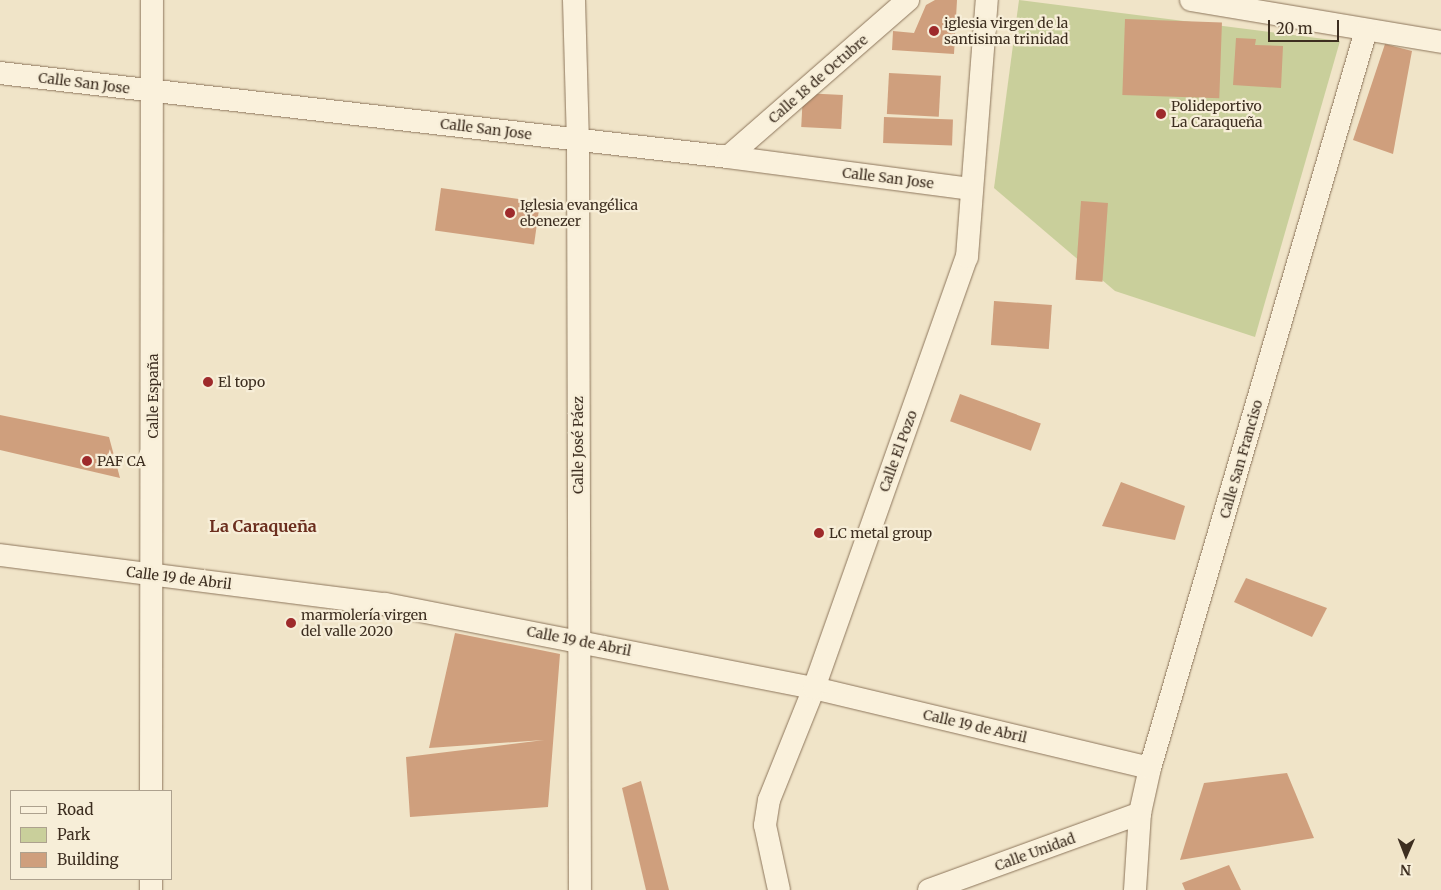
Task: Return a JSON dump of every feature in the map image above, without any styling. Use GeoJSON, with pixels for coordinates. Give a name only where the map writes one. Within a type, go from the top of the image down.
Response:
{"type":"FeatureCollection","features":[{"type":"Feature","properties":{"kind":"street","name":"Calle España"},"geometry":{"type":"LineString","coordinates":[[151,790],[153,576],[152,0]]}},
{"type":"Feature","properties":{"kind":"street","name":"Calle José Páez"},"geometry":{"type":"LineString","coordinates":[[574,0],[578,140],[580,890]]}},
{"type":"Feature","properties":{"kind":"street","name":"Calle 18 de Octubre"},"geometry":{"type":"LineString","coordinates":[[728,157],[908,0]]}},
{"type":"Feature","properties":{"kind":"street","name":"Calle El Pozo"},"geometry":{"type":"LineString","coordinates":[[779,890],[765,825],[769,800],[814,688],[967,258],[971,234],[972,189],[987,0]]}},
{"type":"Feature","properties":{"kind":"street"},"geometry":{"type":"LineString","coordinates":[[1191,0],[1366,31],[1441,42]]}},
{"type":"Feature","properties":{"kind":"street","name":"Calle San Franciso"},"geometry":{"type":"LineString","coordinates":[[1135,890],[1140,813],[1150,768],[1366,31]]}},
{"type":"Feature","properties":{"kind":"street","name":"Calle San Jose"},"geometry":{"type":"LineString","coordinates":[[0,73],[728,157],[972,189]]}},
{"type":"Feature","properties":{"kind":"street","name":"Calle 19 de Abril"},"geometry":{"type":"LineString","coordinates":[[0,555],[153,576],[385,604],[579,640],[814,688],[1150,768]]}},
{"type":"Feature","properties":{"kind":"street","name":"Calle Unidad"},"geometry":{"type":"LineString","coordinates":[[930,890],[1140,813]]}},
{"type":"Feature","properties":{"kind":"green space","name":"Polideportivo La Caraqueña"},"geometry":{"type":"Polygon","coordinates":[[[1019,0],[1340,41],[1255,337],[1115,291],[994,188],[1019,0]]]}},
{"type":"Feature","properties":{"kind":"building"},"geometry":{"type":"Polygon","coordinates":[[[935,0],[957,0],[954,54],[892,50],[893,31],[914,33],[926,5],[935,0]]]}},
{"type":"Feature","properties":{"kind":"building"},"geometry":{"type":"Polygon","coordinates":[[[1125,19],[1222,22],[1219,98],[1122,95],[1125,19]]]}},
{"type":"Feature","properties":{"kind":"building"},"geometry":{"type":"Polygon","coordinates":[[[1236,38],[1256,39],[1255,45],[1283,46],[1281,88],[1233,85],[1236,38]]]}},
{"type":"Feature","properties":{"kind":"building"},"geometry":{"type":"Polygon","coordinates":[[[1385,44],[1412,51],[1393,154],[1353,140],[1385,44]]]}},
{"type":"Feature","properties":{"kind":"building"},"geometry":{"type":"Polygon","coordinates":[[[889,73],[941,76],[939,117],[887,114],[889,73]]]}},
{"type":"Feature","properties":{"kind":"building"},"geometry":{"type":"Polygon","coordinates":[[[803,93],[843,95],[841,129],[801,127],[803,93]]]}},
{"type":"Feature","properties":{"kind":"building"},"geometry":{"type":"Polygon","coordinates":[[[884,117],[953,119],[952,145],[883,143],[884,117]]]}},
{"type":"Feature","properties":{"kind":"building"},"geometry":{"type":"Polygon","coordinates":[[[441,188],[540,202],[534,244],[435,231],[441,188]]]}},
{"type":"Feature","properties":{"kind":"building"},"geometry":{"type":"Polygon","coordinates":[[[1081,201],[1108,203],[1102,282],[1075,280],[1081,201]]]}},
{"type":"Feature","properties":{"kind":"building"},"geometry":{"type":"Polygon","coordinates":[[[994,301],[1052,305],[1049,349],[991,345],[994,301]]]}},
{"type":"Feature","properties":{"kind":"building"},"geometry":{"type":"Polygon","coordinates":[[[960,394],[1041,423],[1031,451],[950,421],[960,394]]]}},
{"type":"Feature","properties":{"kind":"building"},"geometry":{"type":"Polygon","coordinates":[[[0,415],[109,437],[120,478],[0,450],[0,415]]]}},
{"type":"Feature","properties":{"kind":"building"},"geometry":{"type":"Polygon","coordinates":[[[1121,482],[1185,506],[1175,540],[1102,526],[1121,482]]]}},
{"type":"Feature","properties":{"kind":"building"},"geometry":{"type":"Polygon","coordinates":[[[1246,578],[1327,608],[1312,637],[1234,602],[1246,578]]]}},
{"type":"Feature","properties":{"kind":"building"},"geometry":{"type":"Polygon","coordinates":[[[455,633],[560,654],[548,807],[410,817],[406,757],[544,740],[429,748],[455,633]]]}},
{"type":"Feature","properties":{"kind":"building"},"geometry":{"type":"Polygon","coordinates":[[[1287,773],[1314,838],[1180,860],[1204,783],[1287,773]]]}},
{"type":"Feature","properties":{"kind":"building"},"geometry":{"type":"Polygon","coordinates":[[[641,781],[669,890],[646,890],[622,788],[641,781]]]}},
{"type":"Feature","properties":{"kind":"building"},"geometry":{"type":"Polygon","coordinates":[[[1229,865],[1241,890],[1185,890],[1182,883],[1229,865]]]}},
{"type":"Feature","properties":{"kind":"place","name":"iglesia virgen de la santisima trinidad"},"geometry":{"type":"Point","coordinates":[934,31]}},
{"type":"Feature","properties":{"kind":"place","name":"Polideportivo La Caraqueña"},"geometry":{"type":"Point","coordinates":[1161,114]}},
{"type":"Feature","properties":{"kind":"place","name":"Iglesia evangélica ebenezer"},"geometry":{"type":"Point","coordinates":[510,213]}},
{"type":"Feature","properties":{"kind":"place","name":"El topo"},"geometry":{"type":"Point","coordinates":[208,382]}},
{"type":"Feature","properties":{"kind":"place","name":"PAF CA"},"geometry":{"type":"Point","coordinates":[87,461]}},
{"type":"Feature","properties":{"kind":"place","name":"LC metal group"},"geometry":{"type":"Point","coordinates":[819,533]}},
{"type":"Feature","properties":{"kind":"place","name":"marmolería virgen del valle 2020"},"geometry":{"type":"Point","coordinates":[291,623]}},
{"type":"Feature","properties":{"kind":"district","name":"La Caraqueña"},"geometry":{"type":"Point","coordinates":[263,526]}}]}
